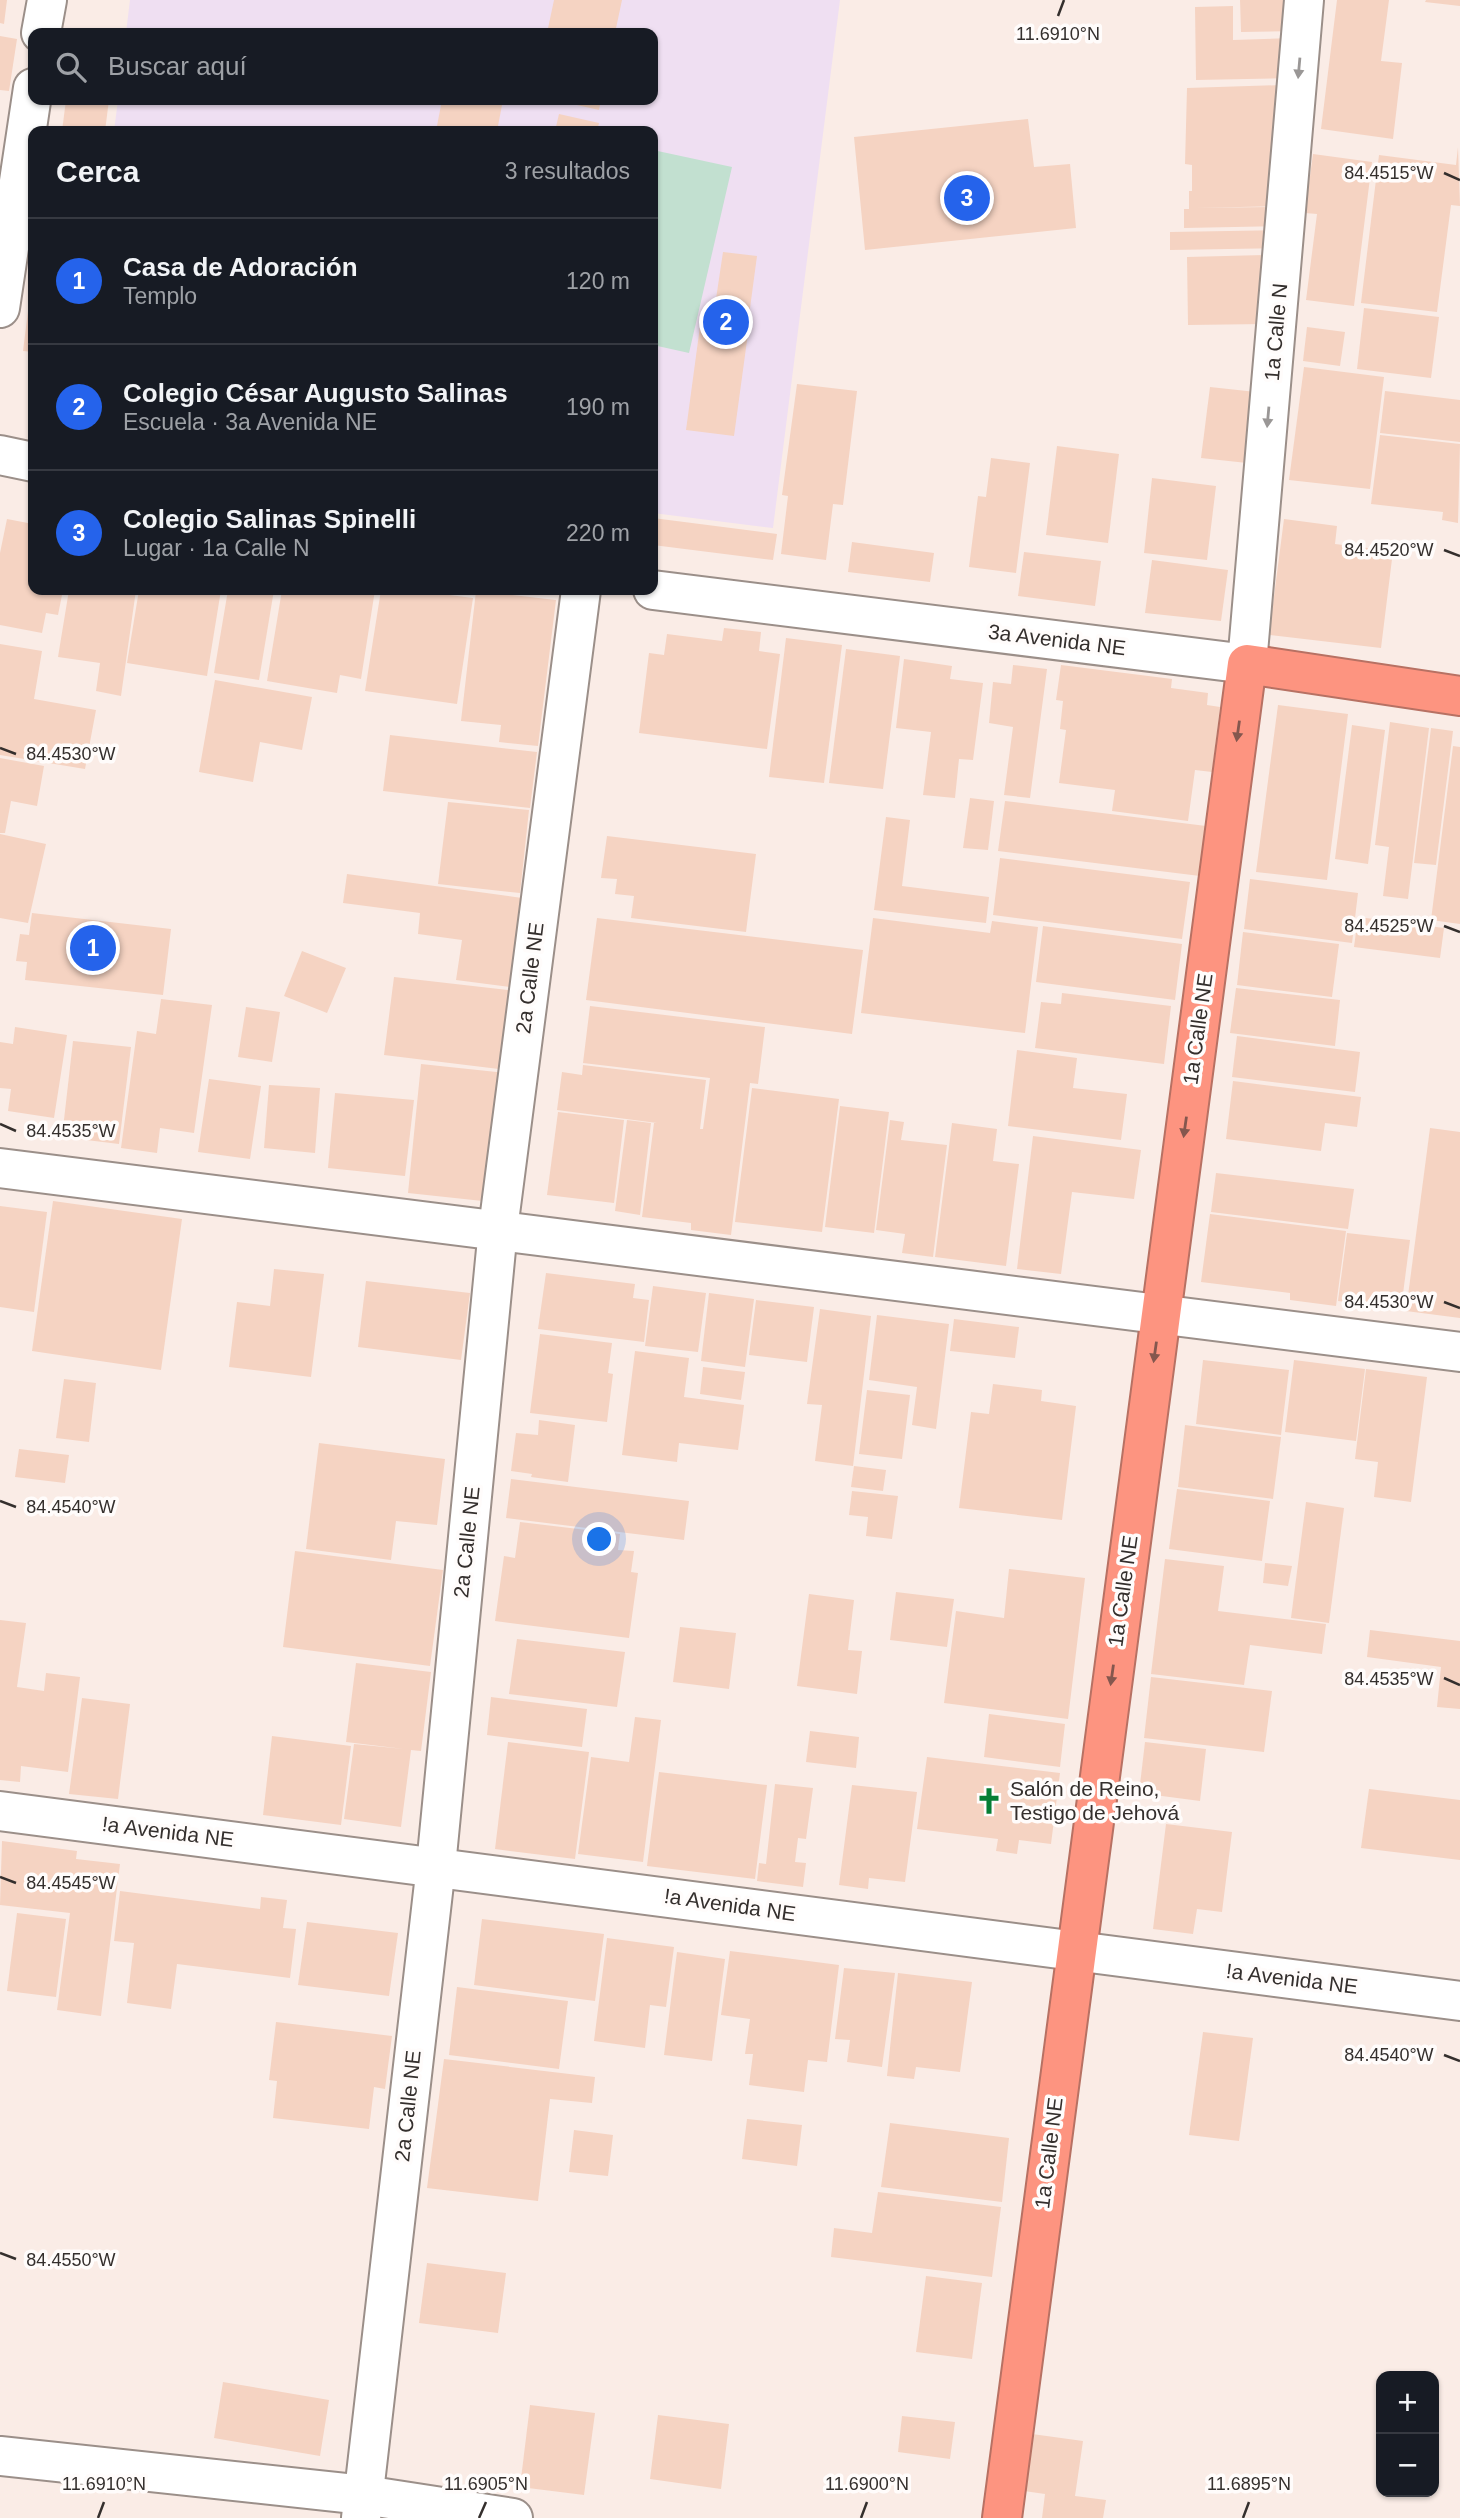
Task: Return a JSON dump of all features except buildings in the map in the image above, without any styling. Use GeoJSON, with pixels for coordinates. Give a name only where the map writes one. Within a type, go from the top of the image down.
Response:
{"type":"FeatureCollection","features":[{"type":"Feature","properties":{"kind":"highway","name":"3a Avenida NE"},"geometry":{"type":"LineString","coordinates":[[1247,664],[1460,696]]}},
{"type":"Feature","properties":{"kind":"highway","name":"1a Calle NE"},"geometry":{"type":"LineString","coordinates":[[1002,2518],[1247,664]]}},
{"type":"Feature","properties":{"kind":"street"},"geometry":{"type":"LineString","coordinates":[[42,28],[47,0]]}},
{"type":"Feature","properties":{"kind":"street","name":"1a Calle N"},"geometry":{"type":"LineString","coordinates":[[1247,664],[1304,0]]}},
{"type":"Feature","properties":{"kind":"street"},"geometry":{"type":"LineString","coordinates":[[0,308],[30,105]]}},
{"type":"Feature","properties":{"kind":"street"},"geometry":{"type":"LineString","coordinates":[[0,455],[28,461]]}},
{"type":"Feature","properties":{"kind":"street","name":"3a Avenida NE"},"geometry":{"type":"LineString","coordinates":[[658,591],[1247,664]]}},
{"type":"Feature","properties":{"kind":"street","name":"2a Calle NE"},"geometry":{"type":"LineString","coordinates":[[363,2507],[436,1866],[498,1229],[580,595]]}},
{"type":"Feature","properties":{"kind":"street"},"geometry":{"type":"LineString","coordinates":[[0,1168],[1460,1352]]}},
{"type":"Feature","properties":{"kind":"street","name":"!a Avenida NE"},"geometry":{"type":"LineString","coordinates":[[0,1811],[1460,2001]]}},
{"type":"Feature","properties":{"kind":"street"},"geometry":{"type":"LineString","coordinates":[[0,2456],[363,2507],[513,2518]]}},
{"type":"Feature","properties":{"kind":"shaded area"},"geometry":{"type":"Polygon","coordinates":[[[130,0],[840,0],[773,528],[658,514],[658,126],[115,126],[117,105],[658,105],[658,28],[127,28],[130,0]]]}},
{"type":"Feature","properties":{"kind":"green space"},"geometry":{"type":"Polygon","coordinates":[[[658,151],[732,167],[689,353],[658,346],[658,151]]]}},
{"type":"Feature","properties":{"kind":"place","name":"Colegio Salinas Spinelli"},"geometry":{"type":"Point","coordinates":[967,198]}},
{"type":"Feature","properties":{"kind":"place","name":"Colegio César Augusto Salinas"},"geometry":{"type":"Point","coordinates":[726,322]}},
{"type":"Feature","properties":{"kind":"place","name":"Casa de Adoración"},"geometry":{"type":"Point","coordinates":[93,948]}},
{"type":"Feature","properties":{"kind":"place","name":"Salón de Reino, Testigo de Jehová"},"geometry":{"type":"Point","coordinates":[989,1801]}}]}
